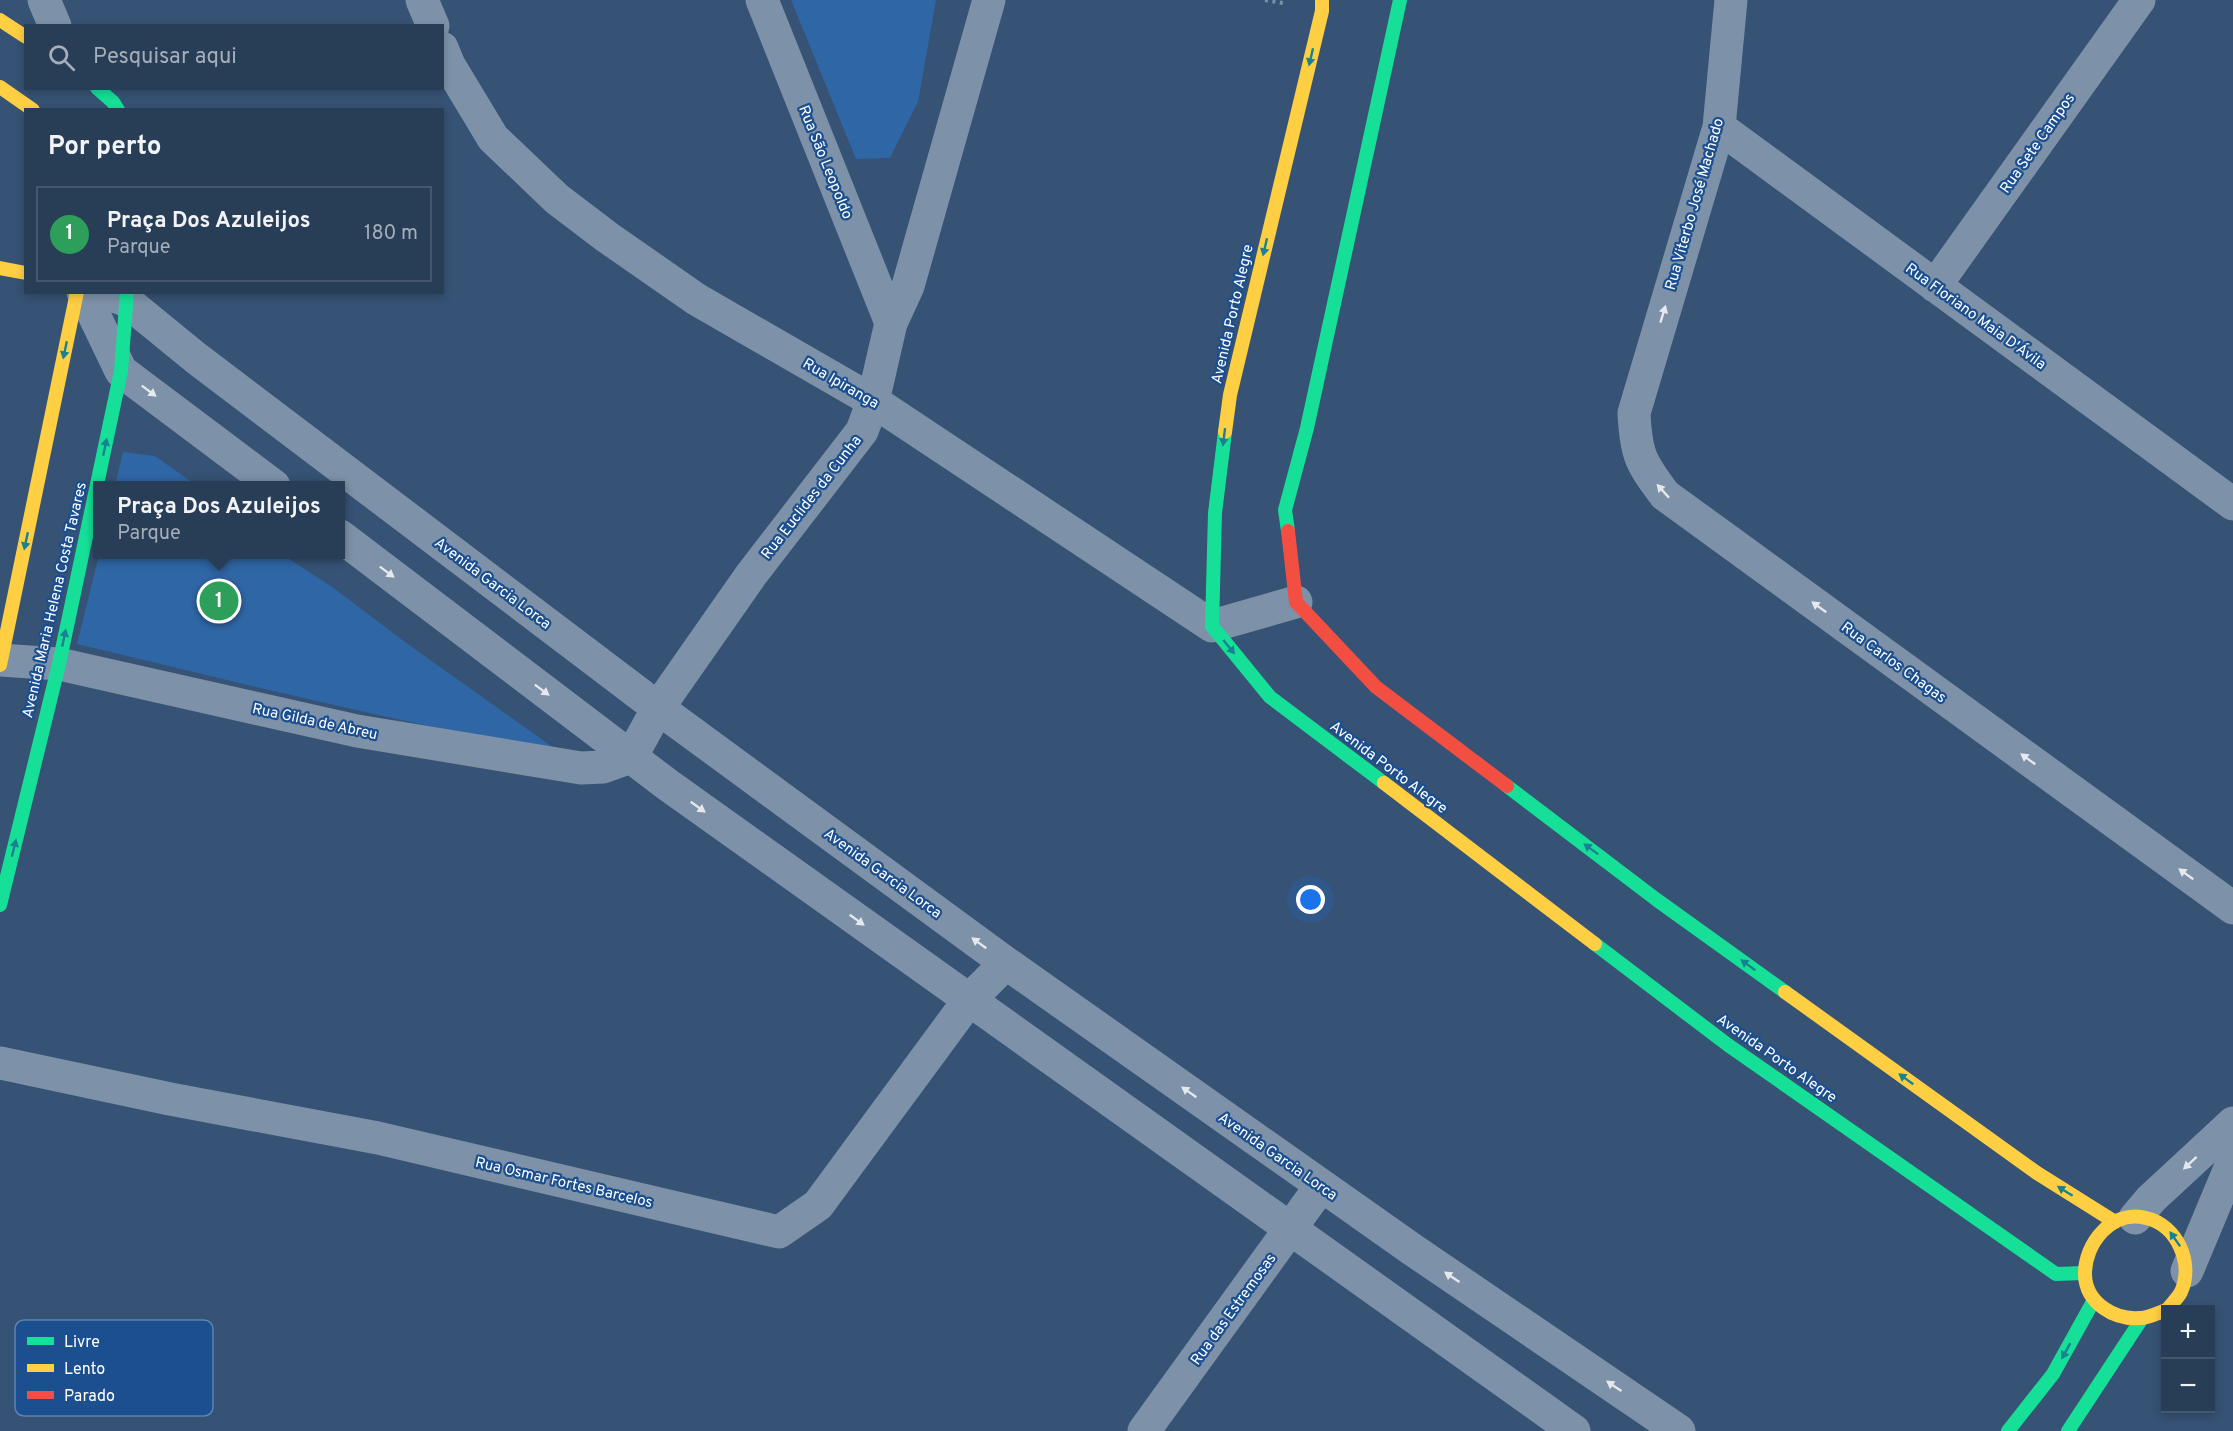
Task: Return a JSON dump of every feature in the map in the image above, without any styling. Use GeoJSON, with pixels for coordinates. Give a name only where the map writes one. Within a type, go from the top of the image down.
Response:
{"type":"FeatureCollection","features":[{"type":"Feature","properties":{"kind":"street"},"geometry":{"type":"LineString","coordinates":[[45,0],[54,24]]}},
{"type":"Feature","properties":{"kind":"street"},"geometry":{"type":"LineString","coordinates":[[422,0],[432,24]]}},
{"type":"Feature","properties":{"kind":"street","name":"Rua São Leopoldo"},"geometry":{"type":"LineString","coordinates":[[762,0],[891,323]]}},
{"type":"Feature","properties":{"kind":"street","name":"Rua Euclides da Cunha"},"geometry":{"type":"LineString","coordinates":[[631,757],[658,708],[751,575],[862,431],[873,400],[891,323],[908,286],[989,0]]}},
{"type":"Feature","properties":{"kind":"street","name":"Avenida Porto Alegre"},"geometry":{"type":"LineString","coordinates":[[1322,0],[1319,23],[1230,395],[1215,513],[1212,626],[1270,697],[1728,1045],[2056,1274],[2084,1273]]}},
{"type":"Feature","properties":{"kind":"street"},"geometry":{"type":"LineString","coordinates":[[1400,0],[1307,428],[1285,510],[1296,602],[1376,687],[1629,879],[2037,1173],[2125,1220],[2152,1221],[2170,1231],[2184,1253],[2187,1271]]}},
{"type":"Feature","properties":{"kind":"street","name":"Rua Viterbo José Machado"},"geometry":{"type":"LineString","coordinates":[[1646,370],[1719,127],[1731,0]]}},
{"type":"Feature","properties":{"kind":"street","name":"Rua Sete Campos"},"geometry":{"type":"LineString","coordinates":[[1935,286],[2139,0]]}},
{"type":"Feature","properties":{"kind":"street"},"geometry":{"type":"LineString","coordinates":[[0,20],[24,36]]}},
{"type":"Feature","properties":{"kind":"street","name":"Rua Ipiranga"},"geometry":{"type":"LineString","coordinates":[[444,53],[493,138],[557,199],[607,237],[696,298],[873,400],[1212,626]]}},
{"type":"Feature","properties":{"kind":"street"},"geometry":{"type":"LineString","coordinates":[[0,87],[30,108]]}},
{"type":"Feature","properties":{"kind":"street"},"geometry":{"type":"LineString","coordinates":[[99,90],[117,108]]}},
{"type":"Feature","properties":{"kind":"street","name":"Rua Floriano Maia D'Ávila"},"geometry":{"type":"LineString","coordinates":[[1719,127],[2232,502]]}},
{"type":"Feature","properties":{"kind":"street"},"geometry":{"type":"LineString","coordinates":[[0,268],[24,273]]}},
{"type":"Feature","properties":{"kind":"street"},"geometry":{"type":"LineString","coordinates":[[0,662],[77,294]]}},
{"type":"Feature","properties":{"kind":"street"},"geometry":{"type":"LineString","coordinates":[[85,294],[122,371],[267,481]]}},
{"type":"Feature","properties":{"kind":"street","name":"Avenida Maria Helena Costa Tavares"},"geometry":{"type":"LineString","coordinates":[[98,481],[122,371],[118,295]]}},
{"type":"Feature","properties":{"kind":"street","name":"Avenida Garcia Lorca"},"geometry":{"type":"LineString","coordinates":[[118,295],[196,358],[658,708],[1006,963],[1321,1186],[1640,1420],[1679,1431]]}},
{"type":"Feature","properties":{"kind":"street","name":"Rua Carlos Chagas"},"geometry":{"type":"LineString","coordinates":[[1646,370],[1634,413],[1636,443],[1644,467],[1665,495],[2233,908]]}},
{"type":"Feature","properties":{"kind":"street","name":"Avenida Maria Helena Costa Tavares"},"geometry":{"type":"LineString","coordinates":[[0,905],[58,664],[93,504]]}},
{"type":"Feature","properties":{"kind":"street"},"geometry":{"type":"LineString","coordinates":[[345,540],[631,757],[1574,1431]]}},
{"type":"Feature","properties":{"kind":"street"},"geometry":{"type":"LineString","coordinates":[[1212,626],[1296,602]]}},
{"type":"Feature","properties":{"kind":"street","name":"Rua Gilda de Abreu"},"geometry":{"type":"LineString","coordinates":[[0,662],[58,664],[357,731],[581,768],[603,767],[631,757]]}},
{"type":"Feature","properties":{"kind":"street","name":"Rua Osmar Fortes Barcelos"},"geometry":{"type":"LineString","coordinates":[[0,1063],[170,1099],[378,1138],[778,1232],[818,1205],[969,1000],[1006,963]]}},
{"type":"Feature","properties":{"kind":"street"},"geometry":{"type":"LineString","coordinates":[[2161,1313],[2141,1320],[2117,1317],[2106,1311],[2094,1300],[2089,1291],[2084,1273],[2086,1254],[2091,1243],[2100,1233],[2125,1220],[2151,1199],[2233,1124]]}},
{"type":"Feature","properties":{"kind":"street"},"geometry":{"type":"LineString","coordinates":[[2171,1305],[2182,1290],[2187,1271],[2233,1161]]}},
{"type":"Feature","properties":{"kind":"street","name":"Rua das Estremosas"},"geometry":{"type":"LineString","coordinates":[[1144,1431],[1321,1186]]}},
{"type":"Feature","properties":{"kind":"street"},"geometry":{"type":"LineString","coordinates":[[2008,1431],[2053,1374],[2094,1300]]}},
{"type":"Feature","properties":{"kind":"street"},"geometry":{"type":"LineString","coordinates":[[2068,1431],[2141,1320]]}},
{"type":"Feature","properties":{"kind":"shaded area"},"geometry":{"type":"Polygon","coordinates":[[[791,0],[936,0],[918,102],[890,158],[856,159],[791,0]]]}},
{"type":"Feature","properties":{"kind":"shaded area"},"geometry":{"type":"Polygon","coordinates":[[[123,452],[155,456],[190,481],[116,481],[123,452]]]}},
{"type":"Feature","properties":{"kind":"shaded area"},"geometry":{"type":"Polygon","coordinates":[[[98,559],[289,559],[331,586],[405,642],[561,753],[379,715],[77,644],[98,559]]]}},
{"type":"Feature","properties":{"kind":"traffic: fast"},"geometry":{"type":"LineString","coordinates":[[1288,531],[1285,510],[1307,428],[1400,0]]}},
{"type":"Feature","properties":{"kind":"traffic: fast"},"geometry":{"type":"LineString","coordinates":[[99,90],[117,108]]}},
{"type":"Feature","properties":{"kind":"traffic: fast"},"geometry":{"type":"LineString","coordinates":[[98,481],[121,371],[127,294]]}},
{"type":"Feature","properties":{"kind":"traffic: fast"},"geometry":{"type":"LineString","coordinates":[[1225,432],[1215,513],[1212,626],[1270,697],[1384,783]]}},
{"type":"Feature","properties":{"kind":"traffic: fast"},"geometry":{"type":"LineString","coordinates":[[0,905],[59,664],[93,503]]}},
{"type":"Feature","properties":{"kind":"traffic: fast"},"geometry":{"type":"LineString","coordinates":[[1507,786],[1657,900],[1785,992]]}},
{"type":"Feature","properties":{"kind":"traffic: fast"},"geometry":{"type":"LineString","coordinates":[[1595,944],[1728,1045],[2056,1274],[2084,1273]]}},
{"type":"Feature","properties":{"kind":"traffic: fast"},"geometry":{"type":"LineString","coordinates":[[2008,1431],[2053,1374],[2094,1300]]}},
{"type":"Feature","properties":{"kind":"traffic: fast"},"geometry":{"type":"LineString","coordinates":[[2068,1431],[2141,1320]]}},
{"type":"Feature","properties":{"kind":"traffic: slow"},"geometry":{"type":"LineString","coordinates":[[1225,432],[1230,395],[1322,11],[1322,0]]}},
{"type":"Feature","properties":{"kind":"traffic: slow"},"geometry":{"type":"LineString","coordinates":[[0,20],[24,36]]}},
{"type":"Feature","properties":{"kind":"traffic: slow"},"geometry":{"type":"LineString","coordinates":[[0,87],[30,108]]}},
{"type":"Feature","properties":{"kind":"traffic: slow"},"geometry":{"type":"LineString","coordinates":[[0,268],[24,273]]}},
{"type":"Feature","properties":{"kind":"traffic: slow"},"geometry":{"type":"LineString","coordinates":[[0,665],[77,294]]}},
{"type":"Feature","properties":{"kind":"traffic: slow"},"geometry":{"type":"LineString","coordinates":[[1384,783],[1595,944]]}},
{"type":"Feature","properties":{"kind":"traffic: slow"},"geometry":{"type":"LineString","coordinates":[[1785,992],[2037,1173],[2115,1222]]}},
{"type":"Feature","properties":{"kind":"traffic: slow"},"geometry":{"type":"LineString","coordinates":[[2161,1312],[2143,1318],[2121,1316],[2103,1308],[2090,1294],[2085,1275],[2089,1252],[2102,1232],[2111,1224],[2122,1219],[2146,1218],[2166,1228],[2174,1237],[2184,1258],[2185,1269],[2181,1292],[2171,1305]]}},
{"type":"Feature","properties":{"kind":"traffic: jam"},"geometry":{"type":"LineString","coordinates":[[1288,531],[1296,602],[1376,687],[1507,786]]}},
{"type":"Feature","properties":{"kind":"place","name":"Praça Dos Azuleijos"},"geometry":{"type":"Point","coordinates":[219,601]}}]}
